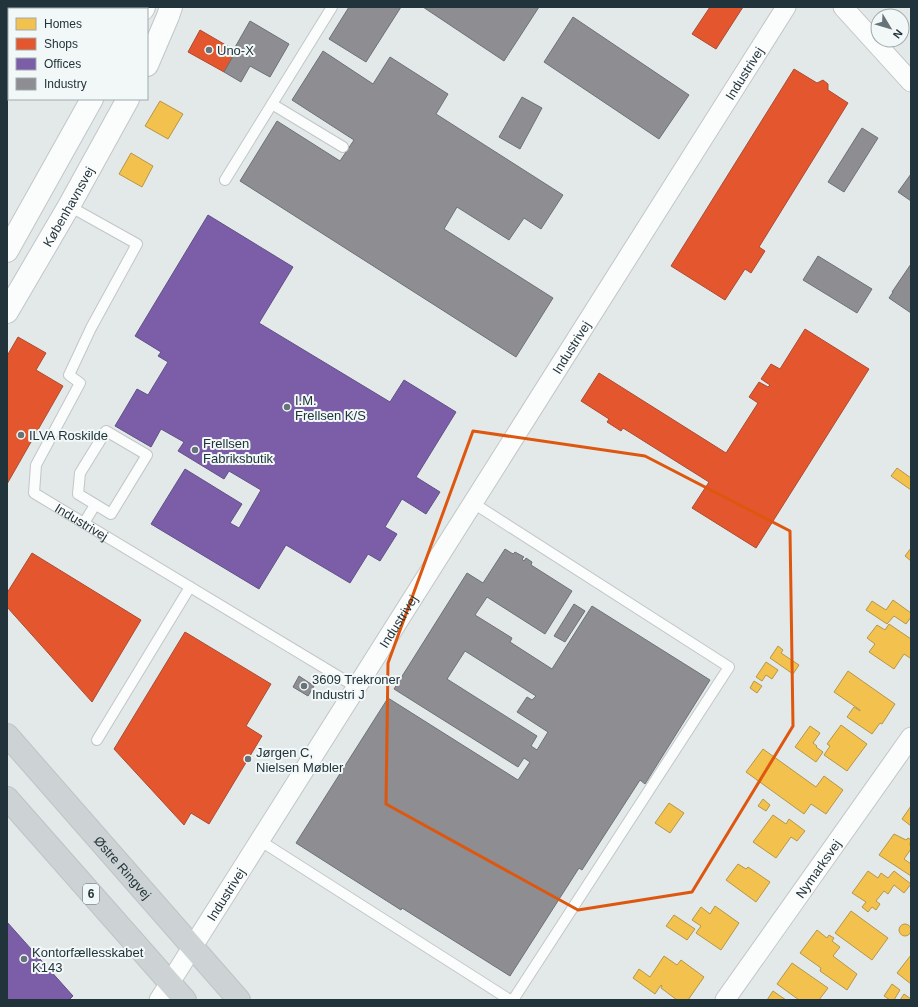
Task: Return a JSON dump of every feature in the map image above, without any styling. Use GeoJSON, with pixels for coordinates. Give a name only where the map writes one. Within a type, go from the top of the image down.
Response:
{"type":"FeatureCollection","features":[{"type":"Feature","properties":{"kind":"main road","name":"Østre Ringvej"},"geometry":{"type":"LineString","coordinates":[[7,735],[239,1000]]}},
{"type":"Feature","properties":{"kind":"main road","name":"6"},"geometry":{"type":"LineString","coordinates":[[7,798],[164,991],[185,1000]]}},
{"type":"Feature","properties":{"kind":"street"},"geometry":{"type":"LineString","coordinates":[[148,63],[171,7]]}},
{"type":"Feature","properties":{"kind":"street","name":"Industrivej"},"geometry":{"type":"LineString","coordinates":[[164,991],[786,7]]}},
{"type":"Feature","properties":{"kind":"street"},"geometry":{"type":"LineString","coordinates":[[843,7],[911,82]]}},
{"type":"Feature","properties":{"kind":"street"},"geometry":{"type":"LineString","coordinates":[[10,239],[91,100]]}},
{"type":"Feature","properties":{"kind":"street","name":"Københavnsvej"},"geometry":{"type":"LineString","coordinates":[[7,312],[69,206],[127,100]]}},
{"type":"Feature","properties":{"kind":"street","name":"Nymarksvej"},"geometry":{"type":"LineString","coordinates":[[725,1000],[911,737]]}},
{"type":"Feature","properties":{"kind":"lane"},"geometry":{"type":"LineString","coordinates":[[225,180],[332,7]]}},
{"type":"Feature","properties":{"kind":"lane"},"geometry":{"type":"LineString","coordinates":[[272,104],[343,147]]}},
{"type":"Feature","properties":{"kind":"lane","name":"Industrivej"},"geometry":{"type":"LineString","coordinates":[[69,206],[137,244],[90,328],[69,375],[80,383],[36,465],[34,493],[356,687]]}},
{"type":"Feature","properties":{"kind":"lane"},"geometry":{"type":"LineString","coordinates":[[106,430],[147,455],[111,514],[95,505],[78,494],[80,473],[106,430]]}},
{"type":"Feature","properties":{"kind":"lane"},"geometry":{"type":"LineString","coordinates":[[472,503],[729,667],[513,1000]]}},
{"type":"Feature","properties":{"kind":"lane"},"geometry":{"type":"LineString","coordinates":[[84,523],[95,505]]}},
{"type":"Feature","properties":{"kind":"lane"},"geometry":{"type":"LineString","coordinates":[[97,740],[190,587]]}},
{"type":"Feature","properties":{"kind":"lane"},"geometry":{"type":"LineString","coordinates":[[259,840],[510,1000]]}},
{"type":"Feature","properties":{"kind":"highlighted area"},"geometry":{"type":"Polygon","coordinates":[[[473,431],[645,456],[790,531],[793,726],[692,892],[578,910],[386,804],[388,663],[473,431]]]}},
{"type":"Feature","properties":{"kind":"building: Homes"},"geometry":{"type":"Polygon","coordinates":[[[60,7],[90,7],[90,8],[60,7]]]}},
{"type":"Feature","properties":{"kind":"building: Homes"},"geometry":{"type":"Polygon","coordinates":[[[8,46],[8,70],[7,70],[8,46]]]}},
{"type":"Feature","properties":{"kind":"building: Homes"},"geometry":{"type":"Polygon","coordinates":[[[160,101],[183,114],[168,139],[145,126],[160,101]]]}},
{"type":"Feature","properties":{"kind":"building: Homes"},"geometry":{"type":"Polygon","coordinates":[[[131,153],[153,166],[142,187],[119,174],[131,153]]]}},
{"type":"Feature","properties":{"kind":"building: Homes"},"geometry":{"type":"Polygon","coordinates":[[[897,468],[911,478],[911,490],[891,476],[897,468]]]}},
{"type":"Feature","properties":{"kind":"building: Homes"},"geometry":{"type":"Polygon","coordinates":[[[911,548],[911,561],[905,556],[911,548]]]}},
{"type":"Feature","properties":{"kind":"building: Homes"},"geometry":{"type":"Polygon","coordinates":[[[893,600],[911,613],[911,617],[906,624],[894,616],[887,624],[866,610],[872,601],[886,610],[893,600]]]}},
{"type":"Feature","properties":{"kind":"building: Homes"},"geometry":{"type":"Polygon","coordinates":[[[889,624],[911,639],[911,657],[910,658],[904,654],[894,669],[869,652],[875,644],[867,638],[877,625],[885,630],[889,624]]]}},
{"type":"Feature","properties":{"kind":"building: Homes"},"geometry":{"type":"Polygon","coordinates":[[[778,646],[783,650],[781,653],[799,665],[793,674],[770,658],[778,646]]]}},
{"type":"Feature","properties":{"kind":"building: Homes"},"geometry":{"type":"Polygon","coordinates":[[[766,662],[778,670],[772,679],[766,675],[762,681],[756,677],[766,662]]]}},
{"type":"Feature","properties":{"kind":"building: Homes"},"geometry":{"type":"Polygon","coordinates":[[[848,671],[895,704],[882,724],[880,723],[872,734],[847,717],[854,707],[860,710],[834,692],[848,671]]]}},
{"type":"Feature","properties":{"kind":"building: Homes"},"geometry":{"type":"Polygon","coordinates":[[[754,681],[762,686],[757,693],[750,688],[754,681]]]}},
{"type":"Feature","properties":{"kind":"building: Homes"},"geometry":{"type":"Polygon","coordinates":[[[841,725],[867,744],[847,771],[824,755],[830,746],[827,744],[841,725]]]}},
{"type":"Feature","properties":{"kind":"building: Homes"},"geometry":{"type":"Polygon","coordinates":[[[810,726],[820,733],[813,743],[823,752],[816,762],[795,747],[810,726]]]}},
{"type":"Feature","properties":{"kind":"building: Homes"},"geometry":{"type":"Polygon","coordinates":[[[763,749],[816,787],[824,776],[843,790],[826,814],[811,804],[804,814],[746,772],[763,749]]]}},
{"type":"Feature","properties":{"kind":"building: Homes"},"geometry":{"type":"Polygon","coordinates":[[[763,799],[770,805],[766,811],[758,806],[763,799]]]}},
{"type":"Feature","properties":{"kind":"building: Homes"},"geometry":{"type":"Polygon","coordinates":[[[669,803],[684,813],[670,833],[655,823],[669,803]]]}},
{"type":"Feature","properties":{"kind":"building: Homes"},"geometry":{"type":"Polygon","coordinates":[[[911,806],[911,826],[902,819],[911,806]]]}},
{"type":"Feature","properties":{"kind":"building: Homes"},"geometry":{"type":"Polygon","coordinates":[[[773,815],[786,824],[789,819],[805,831],[797,841],[791,837],[776,858],[753,842],[773,815]]]}},
{"type":"Feature","properties":{"kind":"building: Homes"},"geometry":{"type":"Polygon","coordinates":[[[894,834],[906,840],[908,838],[911,840],[911,849],[904,859],[911,864],[911,876],[879,855],[894,834]]]}},
{"type":"Feature","properties":{"kind":"building: Homes"},"geometry":{"type":"Polygon","coordinates":[[[738,864],[746,869],[748,867],[770,882],[756,902],[726,880],[738,864]]]}},
{"type":"Feature","properties":{"kind":"building: Homes"},"geometry":{"type":"Polygon","coordinates":[[[868,871],[878,878],[881,873],[888,878],[894,871],[911,884],[904,893],[894,885],[888,894],[884,891],[876,901],[880,904],[876,910],[872,907],[868,912],[862,907],[866,902],[852,893],[868,871]]]}},
{"type":"Feature","properties":{"kind":"building: Homes"},"geometry":{"type":"Polygon","coordinates":[[[715,906],[739,923],[721,950],[696,933],[701,926],[692,920],[701,907],[710,914],[715,906]]]}},
{"type":"Feature","properties":{"kind":"building: Homes"},"geometry":{"type":"Polygon","coordinates":[[[851,911],[888,938],[872,960],[835,933],[851,911]]]}},
{"type":"Feature","properties":{"kind":"building: Homes"},"geometry":{"type":"Polygon","coordinates":[[[674,915],[695,929],[687,940],[666,926],[674,915]]]}},
{"type":"Feature","properties":{"kind":"building: Homes"},"geometry":{"type":"Polygon","coordinates":[[[903,924],[907,924],[911,930],[907,936],[903,936],[899,932],[899,928],[903,924]]]}},
{"type":"Feature","properties":{"kind":"building: Homes"},"geometry":{"type":"Polygon","coordinates":[[[817,930],[827,938],[829,935],[834,938],[832,941],[840,947],[833,956],[857,974],[847,990],[820,971],[821,968],[800,953],[817,930]]]}},
{"type":"Feature","properties":{"kind":"building: Homes"},"geometry":{"type":"Polygon","coordinates":[[[911,955],[911,984],[897,973],[911,955]]]}},
{"type":"Feature","properties":{"kind":"building: Homes"},"geometry":{"type":"Polygon","coordinates":[[[664,956],[677,965],[681,960],[704,977],[688,1000],[677,1000],[661,988],[661,985],[655,994],[633,978],[639,969],[650,977],[664,956]]]}},
{"type":"Feature","properties":{"kind":"building: Homes"},"geometry":{"type":"Polygon","coordinates":[[[792,963],[828,988],[819,1000],[799,1000],[777,984],[792,963]]]}},
{"type":"Feature","properties":{"kind":"building: Homes"},"geometry":{"type":"Polygon","coordinates":[[[892,984],[900,990],[894,1000],[890,1000],[884,996],[892,984]]]}},
{"type":"Feature","properties":{"kind":"building: Homes"},"geometry":{"type":"Polygon","coordinates":[[[773,991],[786,1000],[767,1000],[773,991]]]}},
{"type":"Feature","properties":{"kind":"building: Homes"},"geometry":{"type":"Polygon","coordinates":[[[904,994],[911,999],[911,1000],[900,1000],[904,994]]]}},
{"type":"Feature","properties":{"kind":"building: Shops"},"geometry":{"type":"Polygon","coordinates":[[[710,7],[743,7],[716,49],[692,34],[710,7]]]}},
{"type":"Feature","properties":{"kind":"building: Shops"},"geometry":{"type":"Polygon","coordinates":[[[200,30],[236,51],[224,72],[188,52],[200,30]]]}},
{"type":"Feature","properties":{"kind":"building: Shops"},"geometry":{"type":"Polygon","coordinates":[[[794,69],[817,83],[823,80],[828,84],[828,90],[848,103],[759,247],[765,251],[751,273],[745,269],[725,300],[671,266],[794,69]]]}},
{"type":"Feature","properties":{"kind":"building: Shops"},"geometry":{"type":"Polygon","coordinates":[[[805,329],[869,369],[756,548],[692,508],[709,482],[623,428],[621,431],[607,422],[609,419],[581,401],[599,373],[726,453],[758,403],[749,397],[759,382],[768,387],[770,385],[761,379],[771,364],[780,369],[805,329]]]}},
{"type":"Feature","properties":{"kind":"building: Shops","name":"ILVA Roskilde"},"geometry":{"type":"Polygon","coordinates":[[[18,337],[46,353],[36,370],[63,386],[7,484],[7,356],[18,337]]]}},
{"type":"Feature","properties":{"kind":"building: Shops"},"geometry":{"type":"Polygon","coordinates":[[[32,553],[141,620],[92,702],[7,607],[7,593],[32,553]]]}},
{"type":"Feature","properties":{"kind":"building: Shops"},"geometry":{"type":"Polygon","coordinates":[[[185,632],[271,684],[246,726],[262,736],[209,824],[191,813],[184,825],[114,749],[185,632]]]}},
{"type":"Feature","properties":{"kind":"building: Offices","name":"I.M. Frellsen K/S"},"geometry":{"type":"Polygon","coordinates":[[[208,215],[293,267],[259,323],[390,402],[404,380],[456,412],[416,477],[440,492],[426,514],[402,499],[385,527],[397,534],[380,561],[368,554],[350,583],[286,545],[259,589],[151,524],[185,469],[242,504],[230,523],[239,528],[261,490],[229,471],[224,479],[178,451],[184,442],[161,429],[151,447],[115,426],[137,389],[148,395],[168,362],[158,356],[161,352],[135,336],[208,215]]]}},
{"type":"Feature","properties":{"kind":"building: Offices","name":"Kontorfællesskabet K143"},"geometry":{"type":"Polygon","coordinates":[[[7,922],[73,996],[69,1000],[7,1000],[7,922]]]}},
{"type":"Feature","properties":{"kind":"building: Industry"},"geometry":{"type":"Polygon","coordinates":[[[349,7],[401,7],[366,62],[329,39],[349,7]]]}},
{"type":"Feature","properties":{"kind":"building: Industry"},"geometry":{"type":"Polygon","coordinates":[[[423,7],[539,7],[504,61],[423,7]]]}},
{"type":"Feature","properties":{"kind":"building: Industry"},"geometry":{"type":"Polygon","coordinates":[[[573,17],[689,95],[659,139],[544,62],[573,17]]]}},
{"type":"Feature","properties":{"kind":"building: Industry"},"geometry":{"type":"Polygon","coordinates":[[[250,21],[289,44],[270,77],[250,66],[241,82],[224,72],[236,51],[234,49],[250,21]]]}},
{"type":"Feature","properties":{"kind":"building: Industry"},"geometry":{"type":"Polygon","coordinates":[[[323,51],[373,84],[390,57],[448,94],[436,114],[563,195],[541,229],[524,218],[509,240],[457,207],[444,229],[553,298],[516,357],[240,181],[277,121],[340,161],[354,140],[292,100],[323,51]]]}},
{"type":"Feature","properties":{"kind":"building: Industry"},"geometry":{"type":"Polygon","coordinates":[[[522,97],[542,108],[520,149],[499,137],[522,97]]]}},
{"type":"Feature","properties":{"kind":"building: Industry"},"geometry":{"type":"Polygon","coordinates":[[[862,128],[878,138],[844,192],[828,182],[862,128]]]}},
{"type":"Feature","properties":{"kind":"building: Industry"},"geometry":{"type":"Polygon","coordinates":[[[911,174],[911,201],[898,192],[911,174]]]}},
{"type":"Feature","properties":{"kind":"building: Industry"},"geometry":{"type":"Polygon","coordinates":[[[818,256],[872,289],[857,313],[803,280],[818,256]]]}},
{"type":"Feature","properties":{"kind":"building: Industry"},"geometry":{"type":"Polygon","coordinates":[[[911,264],[911,313],[889,298],[911,264]]]}},
{"type":"Feature","properties":{"kind":"building: Industry"},"geometry":{"type":"Polygon","coordinates":[[[505,549],[513,554],[515,552],[524,557],[522,559],[524,561],[526,558],[532,562],[531,565],[572,591],[545,634],[487,597],[475,615],[512,638],[510,642],[552,669],[592,606],[710,680],[645,784],[640,780],[582,870],[579,868],[510,976],[402,908],[401,910],[296,843],[388,698],[518,780],[530,762],[524,758],[518,767],[394,689],[467,573],[483,583],[505,549]],[[465,651],[447,679],[537,736],[531,746],[537,750],[548,732],[517,712],[527,697],[532,700],[536,696],[465,651]]]}},
{"type":"Feature","properties":{"kind":"building: Industry"},"geometry":{"type":"Polygon","coordinates":[[[574,604],[585,611],[565,642],[554,636],[574,604]]]}},
{"type":"Feature","properties":{"kind":"building: Industry","name":"3609 Trekroner Industri J"},"geometry":{"type":"Polygon","coordinates":[[[299,676],[314,686],[308,696],[293,687],[299,676]]]}},
{"type":"Feature","properties":{"kind":"place","name":"Uno-X"},"geometry":{"type":"Point","coordinates":[209,50]}},
{"type":"Feature","properties":{"kind":"place","name":"I.M. Frellsen K/S"},"geometry":{"type":"Point","coordinates":[287,407]}},
{"type":"Feature","properties":{"kind":"place","name":"ILVA Roskilde"},"geometry":{"type":"Point","coordinates":[21,435]}},
{"type":"Feature","properties":{"kind":"place","name":"Frellsen Fabriksbutik"},"geometry":{"type":"Point","coordinates":[195,450]}},
{"type":"Feature","properties":{"kind":"place","name":"3609 Trekroner Industri J"},"geometry":{"type":"Point","coordinates":[304,686]}},
{"type":"Feature","properties":{"kind":"place","name":"Jørgen C, Nielsen Møbler"},"geometry":{"type":"Point","coordinates":[248,759]}},
{"type":"Feature","properties":{"kind":"place","name":"Kontorfællesskabet K143"},"geometry":{"type":"Point","coordinates":[24,959]}}]}
